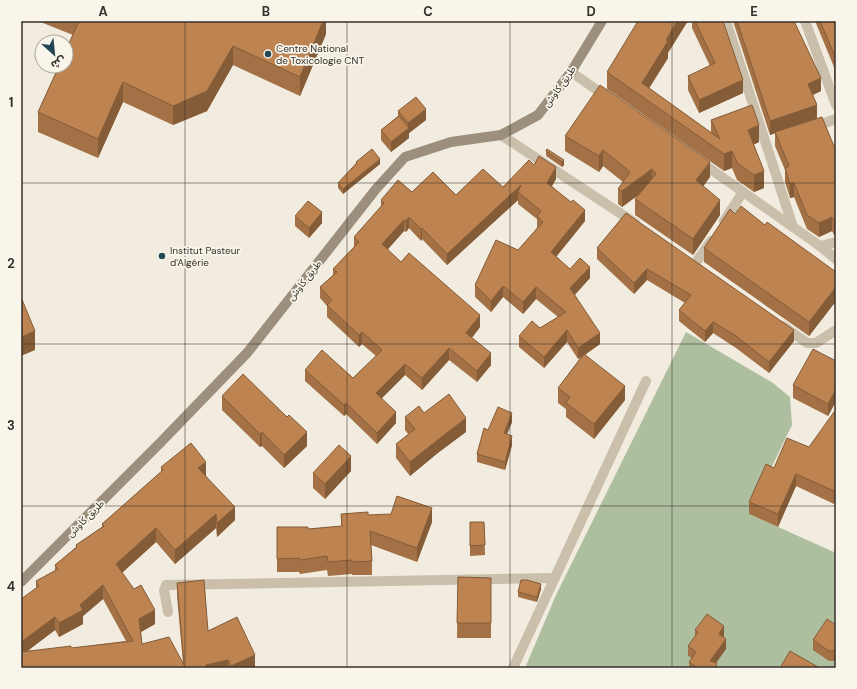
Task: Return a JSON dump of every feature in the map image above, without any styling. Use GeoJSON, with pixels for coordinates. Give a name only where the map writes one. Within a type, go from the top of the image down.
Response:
{"type":"FeatureCollection","features":[{"type":"Feature","properties":{"kind":"street","name":"طريق كاوش"},"geometry":{"type":"LineString","coordinates":[[21,582],[160,443],[247,353],[376,189],[405,157],[451,142],[501,135],[538,116],[570,72],[602,21]]}},
{"type":"Feature","properties":{"kind":"street"},"geometry":{"type":"LineString","coordinates":[[726,21],[768,142],[793,227]]}},
{"type":"Feature","properties":{"kind":"street"},"geometry":{"type":"LineString","coordinates":[[805,21],[836,105]]}},
{"type":"Feature","properties":{"kind":"street"},"geometry":{"type":"LineString","coordinates":[[570,72],[615,103]]}},
{"type":"Feature","properties":{"kind":"street"},"geometry":{"type":"LineString","coordinates":[[800,131],[836,119]]}},
{"type":"Feature","properties":{"kind":"street"},"geometry":{"type":"LineString","coordinates":[[501,135],[644,229]]}},
{"type":"Feature","properties":{"kind":"street"},"geometry":{"type":"LineString","coordinates":[[692,157],[836,258]]}},
{"type":"Feature","properties":{"kind":"street"},"geometry":{"type":"LineString","coordinates":[[695,264],[743,192]]}},
{"type":"Feature","properties":{"kind":"street"},"geometry":{"type":"LineString","coordinates":[[820,246],[836,242]]}},
{"type":"Feature","properties":{"kind":"street"},"geometry":{"type":"LineString","coordinates":[[776,321],[807,343],[816,343],[836,330]]}},
{"type":"Feature","properties":{"kind":"street"},"geometry":{"type":"LineString","coordinates":[[513,668],[646,381]]}},
{"type":"Feature","properties":{"kind":"street"},"geometry":{"type":"LineString","coordinates":[[168,612],[164,590],[166,585],[554,578]]}},
{"type":"Feature","properties":{"kind":"green space"},"geometry":{"type":"Polygon","coordinates":[[[686,332],[773,383],[790,397],[792,425],[749,514],[836,553],[836,668],[525,668],[556,595],[686,332]]]}},
{"type":"Feature","properties":{"kind":"building"},"geometry":{"type":"Polygon","coordinates":[[[79,21],[323,21],[300,77],[233,46],[207,91],[173,106],[123,82],[98,139],[38,112],[55,74],[74,74],[73,34],[79,21]]]}},
{"type":"Feature","properties":{"kind":"building"},"geometry":{"type":"Polygon","coordinates":[[[638,21],[677,21],[666,40],[668,41],[642,83],[720,139],[711,120],[752,105],[759,125],[748,130],[764,171],[754,175],[737,163],[732,151],[724,154],[607,72],[638,21]]]}},
{"type":"Feature","properties":{"kind":"building"},"geometry":{"type":"Polygon","coordinates":[[[695,21],[723,21],[743,80],[699,100],[688,76],[715,63],[695,21]]]}},
{"type":"Feature","properties":{"kind":"building"},"geometry":{"type":"Polygon","coordinates":[[[737,21],[794,21],[821,78],[808,84],[817,105],[770,121],[737,21]]]}},
{"type":"Feature","properties":{"kind":"building"},"geometry":{"type":"Polygon","coordinates":[[[820,21],[836,21],[836,59],[820,21]]]}},
{"type":"Feature","properties":{"kind":"building"},"geometry":{"type":"Polygon","coordinates":[[[600,85],[710,162],[696,180],[720,200],[693,239],[635,199],[656,174],[652,169],[622,191],[618,189],[630,172],[603,150],[599,156],[565,136],[600,85]]]}},
{"type":"Feature","properties":{"kind":"building"},"geometry":{"type":"Polygon","coordinates":[[[416,97],[426,109],[408,123],[398,111],[416,97]]]}},
{"type":"Feature","properties":{"kind":"building"},"geometry":{"type":"Polygon","coordinates":[[[399,116],[409,128],[391,142],[381,130],[399,116]]]}},
{"type":"Feature","properties":{"kind":"building"},"geometry":{"type":"Polygon","coordinates":[[[822,117],[836,151],[836,220],[834,221],[832,217],[819,223],[807,215],[794,183],[790,184],[785,168],[789,166],[775,132],[822,117]]]}},
{"type":"Feature","properties":{"kind":"building"},"geometry":{"type":"Polygon","coordinates":[[[372,149],[380,159],[343,189],[338,183],[357,163],[356,162],[372,149]]]}},
{"type":"Feature","properties":{"kind":"building"},"geometry":{"type":"Polygon","coordinates":[[[547,149],[564,160],[562,162],[546,151],[547,149]]]}},
{"type":"Feature","properties":{"kind":"building"},"geometry":{"type":"Polygon","coordinates":[[[539,156],[556,167],[547,183],[571,202],[573,200],[585,210],[551,252],[570,269],[580,258],[590,267],[570,288],[600,333],[578,348],[567,330],[544,357],[519,336],[532,321],[540,328],[566,312],[536,287],[523,302],[503,286],[491,301],[475,285],[496,240],[518,250],[543,222],[537,216],[541,211],[518,192],[521,185],[447,254],[409,217],[406,221],[404,220],[382,244],[401,262],[409,253],[480,315],[466,333],[491,353],[477,371],[449,348],[422,378],[405,364],[376,393],[396,412],[377,433],[346,403],[344,405],[305,370],[322,350],[353,378],[382,350],[362,332],[359,335],[327,305],[332,300],[320,287],[337,272],[333,269],[359,242],[354,237],[384,203],[381,200],[398,180],[412,192],[433,172],[456,195],[483,169],[503,187],[529,160],[534,165],[539,156]]]}},
{"type":"Feature","properties":{"kind":"building"},"geometry":{"type":"Polygon","coordinates":[[[308,201],[322,212],[309,228],[295,216],[308,201]]]}},
{"type":"Feature","properties":{"kind":"building"},"geometry":{"type":"Polygon","coordinates":[[[741,206],[765,225],[767,222],[836,272],[836,287],[809,322],[704,248],[730,209],[735,214],[741,206]]]}},
{"type":"Feature","properties":{"kind":"building"},"geometry":{"type":"Polygon","coordinates":[[[626,213],[794,330],[769,362],[736,336],[713,322],[705,331],[679,310],[691,295],[647,269],[634,283],[597,248],[626,213]]]}},
{"type":"Feature","properties":{"kind":"building"},"geometry":{"type":"Polygon","coordinates":[[[21,297],[35,331],[21,337],[21,297]]]}},
{"type":"Feature","properties":{"kind":"building"},"geometry":{"type":"Polygon","coordinates":[[[813,349],[836,361],[836,389],[828,404],[793,385],[813,349]]]}},
{"type":"Feature","properties":{"kind":"building"},"geometry":{"type":"Polygon","coordinates":[[[584,354],[625,386],[594,424],[566,403],[570,397],[558,388],[584,354]]]}},
{"type":"Feature","properties":{"kind":"building"},"geometry":{"type":"Polygon","coordinates":[[[243,374],[287,417],[289,415],[307,432],[284,455],[262,432],[260,434],[222,396],[243,374]]]}},
{"type":"Feature","properties":{"kind":"building"},"geometry":{"type":"Polygon","coordinates":[[[449,394],[466,418],[410,462],[396,444],[415,429],[405,417],[419,406],[424,413],[449,394]]]}},
{"type":"Feature","properties":{"kind":"building"},"geometry":{"type":"Polygon","coordinates":[[[498,407],[512,413],[504,433],[512,436],[505,462],[477,454],[484,428],[488,430],[498,407]]]}},
{"type":"Feature","properties":{"kind":"building"},"geometry":{"type":"Polygon","coordinates":[[[834,412],[836,413],[836,488],[835,487],[834,491],[796,474],[778,514],[749,502],[766,464],[774,468],[787,438],[809,447],[834,412]]]}},
{"type":"Feature","properties":{"kind":"building"},"geometry":{"type":"Polygon","coordinates":[[[191,443],[206,462],[198,468],[235,507],[217,523],[216,514],[175,550],[156,528],[116,564],[134,589],[141,585],[155,610],[139,619],[142,644],[169,637],[184,665],[177,583],[204,580],[208,631],[237,617],[255,655],[231,666],[228,660],[206,665],[206,668],[21,668],[21,652],[133,641],[103,585],[80,605],[83,610],[59,623],[55,617],[21,642],[21,599],[39,586],[36,581],[58,569],[55,565],[77,547],[76,545],[104,526],[102,524],[163,470],[161,467],[191,443]]]}},
{"type":"Feature","properties":{"kind":"building"},"geometry":{"type":"Polygon","coordinates":[[[339,445],[351,456],[325,484],[313,473],[339,445]]]}},
{"type":"Feature","properties":{"kind":"building"},"geometry":{"type":"Polygon","coordinates":[[[397,496],[432,508],[417,548],[370,531],[372,561],[352,562],[352,560],[328,562],[327,556],[300,560],[299,558],[277,559],[277,527],[308,527],[308,529],[342,526],[341,514],[368,512],[368,515],[391,514],[397,496]]]}},
{"type":"Feature","properties":{"kind":"building"},"geometry":{"type":"Polygon","coordinates":[[[470,522],[484,522],[485,545],[470,546],[470,522]]]}},
{"type":"Feature","properties":{"kind":"building"},"geometry":{"type":"Polygon","coordinates":[[[458,577],[491,578],[491,623],[457,623],[458,577]]]}},
{"type":"Feature","properties":{"kind":"building"},"geometry":{"type":"Polygon","coordinates":[[[521,580],[541,584],[537,597],[518,592],[521,580]]]}},
{"type":"Feature","properties":{"kind":"building"},"geometry":{"type":"Polygon","coordinates":[[[707,614],[724,626],[719,634],[726,639],[710,661],[717,663],[715,668],[695,668],[695,666],[689,662],[696,652],[688,646],[698,632],[695,630],[707,614]]]}},
{"type":"Feature","properties":{"kind":"building"},"geometry":{"type":"Polygon","coordinates":[[[827,619],[836,625],[836,648],[834,651],[829,651],[813,640],[827,619]]]}},
{"type":"Feature","properties":{"kind":"building"},"geometry":{"type":"Polygon","coordinates":[[[790,651],[818,667],[818,668],[780,668],[790,651]]]}},
{"type":"Feature","properties":{"kind":"place","name":"Centre National de Toxicologie CNT"},"geometry":{"type":"Point","coordinates":[268,54]}},
{"type":"Feature","properties":{"kind":"place","name":"Institut Pasteur d'Algérie"},"geometry":{"type":"Point","coordinates":[162,256]}}]}
